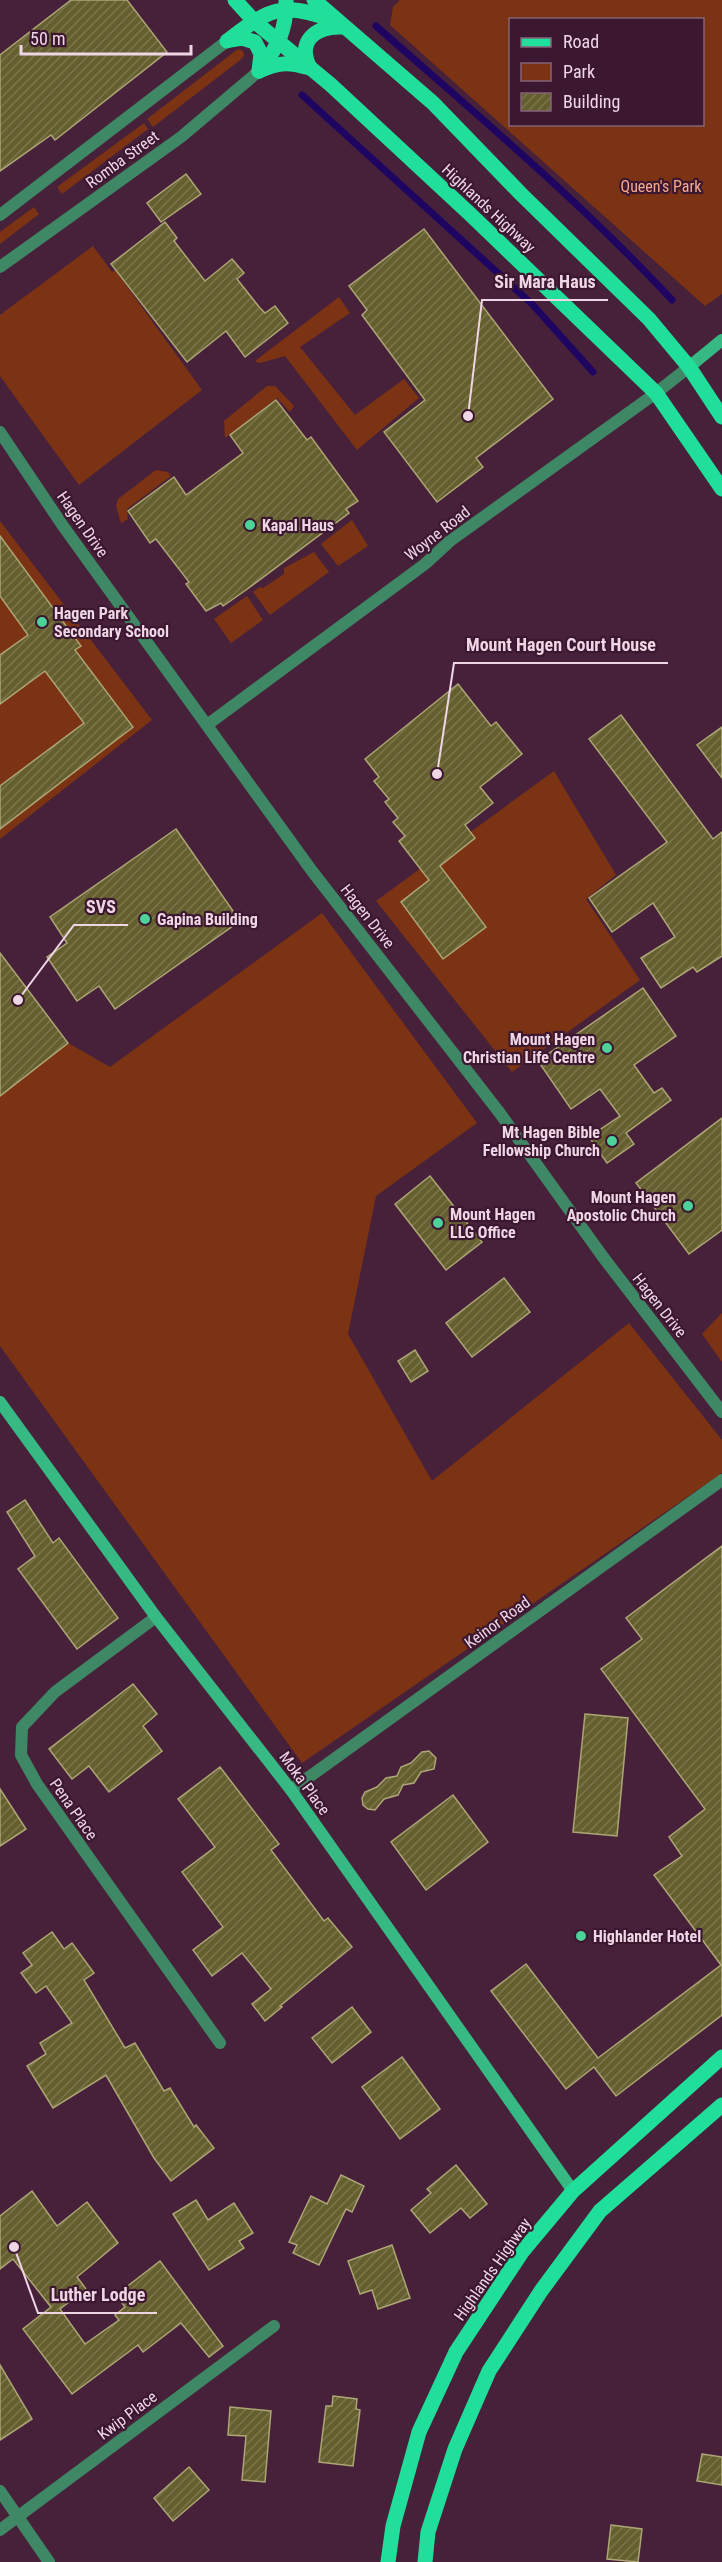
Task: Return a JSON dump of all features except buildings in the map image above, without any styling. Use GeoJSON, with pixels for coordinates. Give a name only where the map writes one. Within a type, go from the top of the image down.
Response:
{"type":"FeatureCollection","features":[{"type":"Feature","properties":{"kind":"main road","name":"Highlands Highway"},"geometry":{"type":"LineString","coordinates":[[234,0],[255,21],[331,85],[471,215],[656,393],[722,489]]}},
{"type":"Feature","properties":{"kind":"main road"},"geometry":{"type":"LineString","coordinates":[[227,41],[238,21],[234,0]]}},
{"type":"Feature","properties":{"kind":"main road","name":"Highlands Highway"},"geometry":{"type":"LineString","coordinates":[[314,0],[433,103],[521,194],[649,319],[689,367],[722,417]]}},
{"type":"Feature","properties":{"kind":"main road"},"geometry":{"type":"LineString","coordinates":[[259,70],[279,42],[285,25],[286,4]]}},
{"type":"Feature","properties":{"kind":"main road"},"geometry":{"type":"LineString","coordinates":[[227,41],[255,21],[286,4],[314,12],[345,27]]}},
{"type":"Feature","properties":{"kind":"main road"},"geometry":{"type":"LineString","coordinates":[[309,68],[305,52],[311,36],[324,28],[345,27]]}},
{"type":"Feature","properties":{"kind":"main road"},"geometry":{"type":"LineString","coordinates":[[227,41],[242,38],[255,42],[261,54],[259,70]]}},
{"type":"Feature","properties":{"kind":"main road"},"geometry":{"type":"LineString","coordinates":[[259,70],[283,64],[297,64],[309,68]]}},
{"type":"Feature","properties":{"kind":"main road","name":"Highlands Highway"},"geometry":{"type":"LineString","coordinates":[[388,2562],[393,2526],[419,2432],[456,2352],[522,2252],[573,2191],[722,2057]]}},
{"type":"Feature","properties":{"kind":"main road"},"geometry":{"type":"LineString","coordinates":[[425,2562],[428,2532],[455,2449],[496,2361],[541,2291],[600,2211],[722,2105]]}},
{"type":"Feature","properties":{"kind":"street"},"geometry":{"type":"LineString","coordinates":[[324,0],[345,27]]}},
{"type":"Feature","properties":{"kind":"street","name":"Romba Street"},"geometry":{"type":"LineString","coordinates":[[0,215],[227,41]]}},
{"type":"Feature","properties":{"kind":"street","name":"Romba Street"},"geometry":{"type":"LineString","coordinates":[[0,267],[181,137],[259,70]]}},
{"type":"Feature","properties":{"kind":"street"},"geometry":{"type":"LineString","coordinates":[[689,367],[722,340]]}},
{"type":"Feature","properties":{"kind":"street","name":"Woyne Road"},"geometry":{"type":"LineString","coordinates":[[207,725],[425,564],[450,541],[689,367]]}},
{"type":"Feature","properties":{"kind":"street","name":"Hagen Drive"},"geometry":{"type":"LineString","coordinates":[[0,432],[63,526],[312,871],[498,1112],[603,1257],[722,1412]]}},
{"type":"Feature","properties":{"kind":"street","name":"Moka Place"},"geometry":{"type":"LineString","coordinates":[[0,1402],[156,1617],[291,1791],[573,2191]]}},
{"type":"Feature","properties":{"kind":"street","name":"Keinor Road"},"geometry":{"type":"LineString","coordinates":[[291,1791],[722,1479]]}},
{"type":"Feature","properties":{"kind":"street","name":"Pena Place"},"geometry":{"type":"LineString","coordinates":[[156,1617],[47,1701],[22,1726],[21,1755],[37,1784],[220,2043]]}},
{"type":"Feature","properties":{"kind":"street","name":"Kwip Place"},"geometry":{"type":"LineString","coordinates":[[0,2530],[274,2326]]}},
{"type":"Feature","properties":{"kind":"street"},"geometry":{"type":"LineString","coordinates":[[0,2491],[49,2562]]}},
{"type":"Feature","properties":{"kind":"green space","name":"Queen's Park"},"geometry":{"type":"Polygon","coordinates":[[[400,0],[722,0],[722,294],[705,306],[390,25],[393,7],[400,0]]]}},
{"type":"Feature","properties":{"kind":"green space"},"geometry":{"type":"Polygon","coordinates":[[[238,49],[243,51],[244,56],[239,61],[153,127],[147,119],[238,49]]]}},
{"type":"Feature","properties":{"kind":"green space"},"geometry":{"type":"Polygon","coordinates":[[[144,123],[148,129],[62,194],[57,187],[144,123]]]}},
{"type":"Feature","properties":{"kind":"green space"},"geometry":{"type":"Polygon","coordinates":[[[34,207],[39,214],[0,244],[0,232],[34,207]]]}},
{"type":"Feature","properties":{"kind":"green space"},"geometry":{"type":"Polygon","coordinates":[[[93,246],[112,272],[115,270],[202,390],[79,485],[0,376],[0,315],[93,246]]]}},
{"type":"Feature","properties":{"kind":"green space"},"geometry":{"type":"Polygon","coordinates":[[[339,297],[350,313],[300,347],[355,415],[404,379],[419,398],[357,450],[285,356],[260,363],[255,361],[339,297]]]}},
{"type":"Feature","properties":{"kind":"green space"},"geometry":{"type":"Polygon","coordinates":[[[267,386],[275,386],[294,406],[290,412],[277,398],[225,438],[224,421],[267,386]]]}},
{"type":"Feature","properties":{"kind":"green space"},"geometry":{"type":"Polygon","coordinates":[[[156,470],[168,472],[171,476],[127,509],[128,519],[121,523],[116,506],[118,499],[156,470]]]}},
{"type":"Feature","properties":{"kind":"green space"},"geometry":{"type":"Polygon","coordinates":[[[352,520],[368,546],[338,566],[321,544],[352,520]]]}},
{"type":"Feature","properties":{"kind":"green space","name":"Hagen Park Secondary School"},"geometry":{"type":"Polygon","coordinates":[[[0,521],[152,720],[0,839],[0,521]]]}},
{"type":"Feature","properties":{"kind":"green space"},"geometry":{"type":"Polygon","coordinates":[[[314,552],[329,572],[270,615],[253,592],[284,574],[284,568],[314,552]]]}},
{"type":"Feature","properties":{"kind":"green space"},"geometry":{"type":"Polygon","coordinates":[[[247,596],[263,620],[231,643],[214,619],[247,596]]]}},
{"type":"Feature","properties":{"kind":"green space"},"geometry":{"type":"Polygon","coordinates":[[[554,771],[616,875],[586,899],[640,980],[512,1072],[376,901],[554,771]]]}},
{"type":"Feature","properties":{"kind":"green space"},"geometry":{"type":"Polygon","coordinates":[[[322,913],[477,1123],[376,1196],[348,1334],[432,1481],[629,1323],[722,1440],[722,1473],[302,1763],[0,1346],[0,956],[68,1043],[110,1067],[322,913]]]}},
{"type":"Feature","properties":{"kind":"green space"},"geometry":{"type":"Polygon","coordinates":[[[722,1313],[722,1362],[702,1334],[722,1313]]]}},
{"type":"Feature","properties":{"kind":"waterway"},"geometry":{"type":"LineString","coordinates":[[376,26],[565,193],[672,300]]}},
{"type":"Feature","properties":{"kind":"waterway"},"geometry":{"type":"LineString","coordinates":[[302,95],[532,304],[593,372]]}},
{"type":"Feature","properties":{"kind":"place","name":"Sir Mara Haus"},"geometry":{"type":"Point","coordinates":[468,416]}},
{"type":"Feature","properties":{"kind":"place","name":"Kapal Haus"},"geometry":{"type":"Point","coordinates":[250,525]}},
{"type":"Feature","properties":{"kind":"place","name":"Hagen Park Secondary School"},"geometry":{"type":"Point","coordinates":[42,622]}},
{"type":"Feature","properties":{"kind":"place","name":"Mount Hagen Court House"},"geometry":{"type":"Point","coordinates":[437,774]}},
{"type":"Feature","properties":{"kind":"place","name":"Gapina Building"},"geometry":{"type":"Point","coordinates":[145,919]}},
{"type":"Feature","properties":{"kind":"place","name":"SVS"},"geometry":{"type":"Point","coordinates":[18,1000]}},
{"type":"Feature","properties":{"kind":"place","name":"Mount Hagen Christian Life Centre"},"geometry":{"type":"Point","coordinates":[607,1048]}},
{"type":"Feature","properties":{"kind":"place","name":"Mt Hagen Bible Fellowship Church"},"geometry":{"type":"Point","coordinates":[612,1141]}},
{"type":"Feature","properties":{"kind":"place","name":"Mount Hagen Apostolic Church"},"geometry":{"type":"Point","coordinates":[688,1206]}},
{"type":"Feature","properties":{"kind":"place","name":"Mount Hagen LLG Office"},"geometry":{"type":"Point","coordinates":[438,1223]}},
{"type":"Feature","properties":{"kind":"place","name":"Highlander Hotel"},"geometry":{"type":"Point","coordinates":[581,1936]}},
{"type":"Feature","properties":{"kind":"place","name":"Luther Lodge"},"geometry":{"type":"Point","coordinates":[14,2247]}}]}
